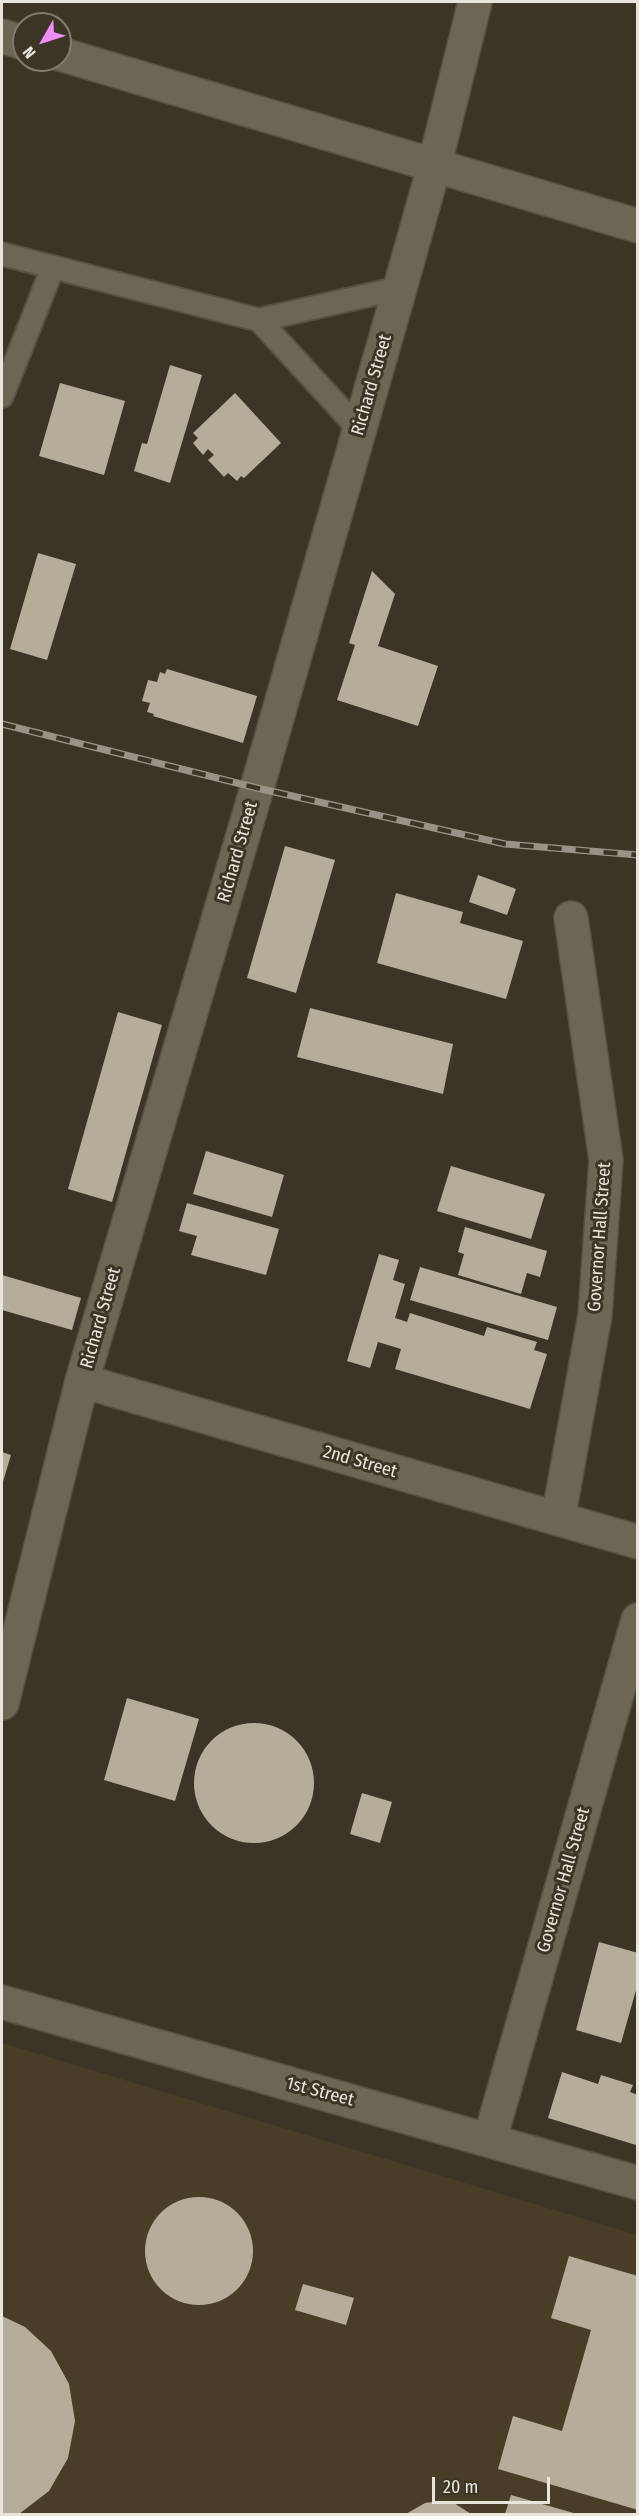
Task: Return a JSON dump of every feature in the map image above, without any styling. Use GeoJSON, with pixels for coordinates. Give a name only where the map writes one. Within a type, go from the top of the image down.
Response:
{"type":"FeatureCollection","features":[{"type":"Feature","properties":{"kind":"street","name":"Richard Street"},"geometry":{"type":"LineString","coordinates":[[2,1703],[82,1381],[257,788],[400,288],[434,167],[475,2]]}},
{"type":"Feature","properties":{"kind":"street"},"geometry":{"type":"LineString","coordinates":[[72,58],[638,226]]}},
{"type":"Feature","properties":{"kind":"street","name":"Governor Hall Street"},"geometry":{"type":"LineString","coordinates":[[558,1520],[596,1315],[606,1160],[571,918]]}},
{"type":"Feature","properties":{"kind":"street","name":"2nd Street"},"geometry":{"type":"LineString","coordinates":[[82,1381],[638,1542]]}},
{"type":"Feature","properties":{"kind":"street","name":"Governor Hall Street"},"geometry":{"type":"LineString","coordinates":[[490,2139],[638,1620]]}},
{"type":"Feature","properties":{"kind":"street","name":"1st Street"},"geometry":{"type":"LineString","coordinates":[[2,2002],[490,2139],[638,2183]]}},
{"type":"Feature","properties":{"kind":"lane"},"geometry":{"type":"LineString","coordinates":[[2,254],[259,320],[400,288]]}},
{"type":"Feature","properties":{"kind":"lane"},"geometry":{"type":"LineString","coordinates":[[2,396],[53,267]]}},
{"type":"Feature","properties":{"kind":"lane"},"geometry":{"type":"LineString","coordinates":[[259,320],[359,429]]}},
{"type":"Feature","properties":{"kind":"shaded area"},"geometry":{"type":"Polygon","coordinates":[[[2,2043],[637,2235],[637,2514],[2,2514],[2,2043]]]}},
{"type":"Feature","properties":{"kind":"building"},"geometry":{"type":"Polygon","coordinates":[[[170,365],[202,375],[170,483],[134,471],[142,443],[147,444],[170,365]]]}},
{"type":"Feature","properties":{"kind":"building"},"geometry":{"type":"Polygon","coordinates":[[[60,383],[125,401],[104,475],[39,456],[60,383]]]}},
{"type":"Feature","properties":{"kind":"building"},"geometry":{"type":"Polygon","coordinates":[[[235,393],[281,443],[244,478],[241,476],[237,481],[228,473],[224,477],[208,460],[214,455],[208,449],[203,455],[193,443],[198,438],[193,433],[235,393]]]}},
{"type":"Feature","properties":{"kind":"building"},"geometry":{"type":"Polygon","coordinates":[[[38,553],[76,564],[47,660],[10,649],[38,553]]]}},
{"type":"Feature","properties":{"kind":"building"},"geometry":{"type":"Polygon","coordinates":[[[372,571],[395,594],[378,646],[438,666],[418,726],[337,700],[355,645],[349,643],[372,571]]]}},
{"type":"Feature","properties":{"kind":"building"},"geometry":{"type":"Polygon","coordinates":[[[167,669],[257,696],[243,743],[153,716],[154,714],[147,712],[150,703],[142,701],[148,680],[157,682],[160,672],[165,674],[167,669]]]}},
{"type":"Feature","properties":{"kind":"building"},"geometry":{"type":"Polygon","coordinates":[[[285,846],[335,860],[296,993],[247,978],[285,846]]]}},
{"type":"Feature","properties":{"kind":"building"},"geometry":{"type":"Polygon","coordinates":[[[478,875],[516,889],[507,915],[469,902],[478,875]]]}},
{"type":"Feature","properties":{"kind":"building"},"geometry":{"type":"Polygon","coordinates":[[[396,893],[463,912],[460,923],[523,941],[506,999],[377,963],[396,893]]]}},
{"type":"Feature","properties":{"kind":"building"},"geometry":{"type":"Polygon","coordinates":[[[310,1008],[453,1044],[443,1094],[297,1057],[310,1008]]]}},
{"type":"Feature","properties":{"kind":"building"},"geometry":{"type":"Polygon","coordinates":[[[118,1012],[162,1025],[112,1202],[68,1189],[118,1012]]]}},
{"type":"Feature","properties":{"kind":"building"},"geometry":{"type":"Polygon","coordinates":[[[206,1151],[284,1175],[272,1217],[193,1194],[206,1151]]]}},
{"type":"Feature","properties":{"kind":"building"},"geometry":{"type":"Polygon","coordinates":[[[451,1166],[545,1194],[531,1239],[437,1211],[451,1166]]]}},
{"type":"Feature","properties":{"kind":"building"},"geometry":{"type":"Polygon","coordinates":[[[187,1203],[279,1229],[266,1275],[191,1255],[197,1236],[179,1231],[187,1203]]]}},
{"type":"Feature","properties":{"kind":"building"},"geometry":{"type":"Polygon","coordinates":[[[465,1227],[547,1251],[540,1277],[527,1273],[521,1294],[458,1275],[464,1254],[458,1252],[465,1227]]]}},
{"type":"Feature","properties":{"kind":"building"},"geometry":{"type":"Polygon","coordinates":[[[379,1254],[399,1260],[393,1280],[405,1284],[395,1318],[407,1322],[410,1313],[484,1336],[487,1327],[537,1342],[534,1350],[547,1354],[530,1409],[395,1369],[401,1349],[378,1342],[370,1368],[347,1361],[379,1254]]]}},
{"type":"Feature","properties":{"kind":"building"},"geometry":{"type":"Polygon","coordinates":[[[420,1267],[557,1307],[548,1340],[410,1300],[420,1267]]]}},
{"type":"Feature","properties":{"kind":"building"},"geometry":{"type":"Polygon","coordinates":[[[2,1275],[81,1298],[72,1330],[2,1310],[2,1275]]]}},
{"type":"Feature","properties":{"kind":"building"},"geometry":{"type":"Polygon","coordinates":[[[2,1452],[11,1455],[2,1485],[2,1452]]]}},
{"type":"Feature","properties":{"kind":"building"},"geometry":{"type":"Polygon","coordinates":[[[127,1698],[199,1719],[175,1801],[104,1780],[127,1698]]]}},
{"type":"Feature","properties":{"kind":"building"},"geometry":{"type":"Polygon","coordinates":[[[254,1723],[277,1727],[297,1740],[310,1760],[314,1783],[310,1806],[297,1826],[277,1839],[254,1843],[231,1839],[211,1826],[198,1806],[194,1783],[198,1760],[211,1740],[231,1727],[254,1723]]]}},
{"type":"Feature","properties":{"kind":"building"},"geometry":{"type":"Polygon","coordinates":[[[362,1793],[392,1802],[380,1843],[350,1834],[362,1793]]]}},
{"type":"Feature","properties":{"kind":"building"},"geometry":{"type":"Polygon","coordinates":[[[599,1942],[638,1953],[638,1983],[621,2043],[576,2030],[599,1942]]]}},
{"type":"Feature","properties":{"kind":"building"},"geometry":{"type":"Polygon","coordinates":[[[562,2072],[598,2084],[601,2075],[633,2085],[630,2092],[638,2095],[636,2145],[548,2118],[562,2072]]]}},
{"type":"Feature","properties":{"kind":"building"},"geometry":{"type":"Polygon","coordinates":[[[199,2197],[220,2201],[237,2213],[249,2230],[253,2251],[249,2272],[237,2289],[220,2301],[199,2305],[178,2301],[161,2289],[149,2272],[145,2251],[149,2230],[161,2213],[178,2201],[199,2197]]]}},
{"type":"Feature","properties":{"kind":"building"},"geometry":{"type":"Polygon","coordinates":[[[569,2256],[638,2276],[638,2510],[498,2469],[513,2416],[562,2431],[591,2330],[551,2318],[569,2256]]]}},
{"type":"Feature","properties":{"kind":"building"},"geometry":{"type":"Polygon","coordinates":[[[303,2284],[354,2298],[346,2325],[295,2310],[303,2284]]]}},
{"type":"Feature","properties":{"kind":"building"},"geometry":{"type":"Polygon","coordinates":[[[2,2316],[25,2327],[51,2351],[69,2384],[75,2421],[68,2458],[49,2491],[19,2514],[2,2514],[2,2316]]]}},
{"type":"Feature","properties":{"kind":"building"},"geometry":{"type":"Polygon","coordinates":[[[511,2495],[577,2514],[505,2514],[511,2495]]]}},
{"type":"Feature","properties":{"kind":"building"},"geometry":{"type":"Polygon","coordinates":[[[440,2501],[454,2503],[471,2514],[406,2514],[425,2503],[440,2501]]]}},
{"type":"Feature","properties":{"kind":"railway"},"geometry":{"type":"LineString","coordinates":[[2,724],[257,788],[505,844],[638,855]]}}]}
